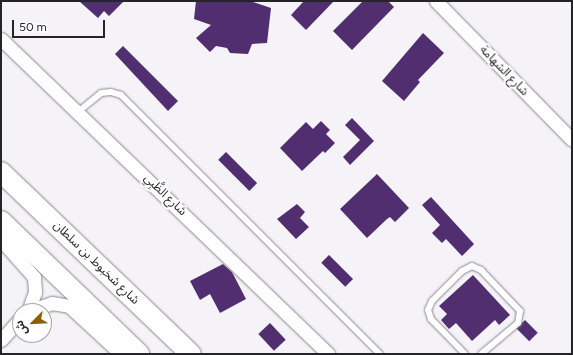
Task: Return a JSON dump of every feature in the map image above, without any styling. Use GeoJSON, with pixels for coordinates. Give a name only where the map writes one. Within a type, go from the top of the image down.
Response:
{"type":"FeatureCollection","features":[{"type":"Feature","properties":{"kind":"main road","name":"شارع شخبوط بن سلطان"},"geometry":{"type":"LineString","coordinates":[[1,172],[191,354]]}},
{"type":"Feature","properties":{"kind":"main road"},"geometry":{"type":"LineString","coordinates":[[1,221],[139,354]]}},
{"type":"Feature","properties":{"kind":"street","name":"شارع الشهامة"},"geometry":{"type":"LineString","coordinates":[[436,1],[572,140]]}},
{"type":"Feature","properties":{"kind":"street","name":"شارع الظَّبِي"},"geometry":{"type":"LineString","coordinates":[[1,39],[79,111],[328,354]]}},
{"type":"Feature","properties":{"kind":"street"},"geometry":{"type":"LineString","coordinates":[[1,240],[34,276],[35,292],[31,303]]}},
{"type":"Feature","properties":{"kind":"street"},"geometry":{"type":"LineString","coordinates":[[52,304],[69,306],[122,354]]}},
{"type":"Feature","properties":{"kind":"street"},"geometry":{"type":"LineString","coordinates":[[1,340],[12,328]]}},
{"type":"Feature","properties":{"kind":"lane"},"geometry":{"type":"LineString","coordinates":[[79,111],[101,93],[111,92],[121,95],[380,354]]}},
{"type":"Feature","properties":{"kind":"lane"},"geometry":{"type":"LineString","coordinates":[[464,354],[431,319],[428,310],[432,301],[466,268],[472,266],[481,270],[520,311],[518,323],[481,354]]}},
{"type":"Feature","properties":{"kind":"building"},"geometry":{"type":"Polygon","coordinates":[[[79,1],[124,1],[109,16],[104,11],[98,18],[79,1]]]}},
{"type":"Feature","properties":{"kind":"building"},"geometry":{"type":"Polygon","coordinates":[[[196,1],[250,1],[271,8],[267,43],[252,44],[248,54],[230,53],[227,48],[216,46],[210,52],[196,38],[211,25],[194,19],[196,1]]]}},
{"type":"Feature","properties":{"kind":"building"},"geometry":{"type":"Polygon","coordinates":[[[304,1],[334,1],[306,30],[291,15],[304,1]]]}},
{"type":"Feature","properties":{"kind":"building"},"geometry":{"type":"Polygon","coordinates":[[[363,1],[388,1],[394,7],[352,50],[333,31],[363,1]]]}},
{"type":"Feature","properties":{"kind":"building"},"geometry":{"type":"Polygon","coordinates":[[[423,33],[444,53],[418,80],[420,82],[404,101],[382,81],[423,33]]]}},
{"type":"Feature","properties":{"kind":"building"},"geometry":{"type":"Polygon","coordinates":[[[123,46],[178,101],[168,111],[115,54],[123,46]]]}},
{"type":"Feature","properties":{"kind":"building"},"geometry":{"type":"Polygon","coordinates":[[[352,118],[374,141],[350,165],[343,157],[360,140],[345,125],[352,118]]]}},
{"type":"Feature","properties":{"kind":"building"},"geometry":{"type":"Polygon","coordinates":[[[321,121],[330,130],[326,134],[335,143],[325,153],[323,151],[302,171],[280,148],[306,122],[313,129],[321,121]]]}},
{"type":"Feature","properties":{"kind":"building"},"geometry":{"type":"Polygon","coordinates":[[[226,152],[257,183],[249,191],[218,160],[226,152]]]}},
{"type":"Feature","properties":{"kind":"building"},"geometry":{"type":"Polygon","coordinates":[[[377,174],[409,208],[395,222],[390,217],[387,219],[367,238],[340,209],[377,174]]]}},
{"type":"Feature","properties":{"kind":"building"},"geometry":{"type":"Polygon","coordinates":[[[431,197],[474,244],[462,256],[446,239],[442,243],[432,233],[440,225],[422,205],[431,197]]]}},
{"type":"Feature","properties":{"kind":"building"},"geometry":{"type":"Polygon","coordinates":[[[297,204],[305,212],[300,218],[309,227],[296,239],[277,219],[297,204]]]}},
{"type":"Feature","properties":{"kind":"building"},"geometry":{"type":"Polygon","coordinates":[[[329,255],[353,279],[345,287],[321,263],[329,255]]]}},
{"type":"Feature","properties":{"kind":"building"},"geometry":{"type":"Polygon","coordinates":[[[223,264],[232,272],[246,299],[220,313],[210,294],[200,300],[190,281],[223,264]]]}},
{"type":"Feature","properties":{"kind":"building"},"geometry":{"type":"Polygon","coordinates":[[[473,275],[510,315],[499,325],[495,320],[472,341],[456,323],[449,329],[441,320],[447,314],[439,306],[473,275]]]}},
{"type":"Feature","properties":{"kind":"building"},"geometry":{"type":"Polygon","coordinates":[[[525,320],[538,333],[529,341],[517,328],[525,320]]]}},
{"type":"Feature","properties":{"kind":"building"},"geometry":{"type":"Polygon","coordinates":[[[270,323],[286,340],[274,351],[258,334],[270,323]]]}}]}
